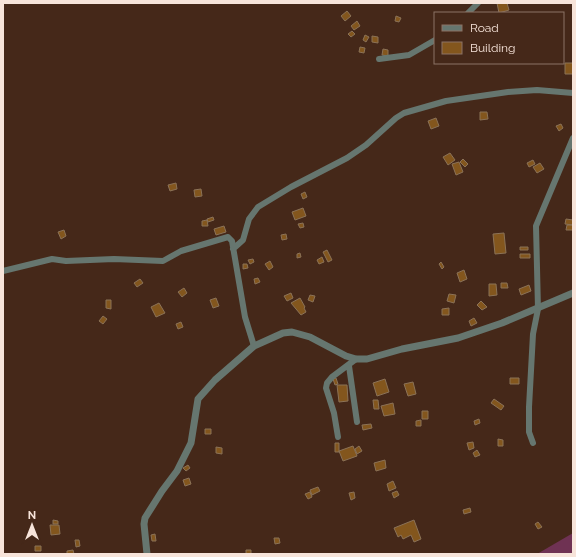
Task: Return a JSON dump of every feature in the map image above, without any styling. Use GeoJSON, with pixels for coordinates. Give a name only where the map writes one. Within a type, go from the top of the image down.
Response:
{"type":"FeatureCollection","features":[{"type":"Feature","properties":{"kind":"street"},"geometry":{"type":"LineString","coordinates":[[469,12],[478,3]]}},
{"type":"Feature","properties":{"kind":"street"},"geometry":{"type":"LineString","coordinates":[[379,59],[409,55],[434,41]]}},
{"type":"Feature","properties":{"kind":"street"},"geometry":{"type":"LineString","coordinates":[[233,249],[243,240],[249,219],[258,207],[291,187],[347,158],[366,145],[396,118],[404,113],[446,101],[508,92],[536,90],[573,93]]}},
{"type":"Feature","properties":{"kind":"street"},"geometry":{"type":"LineString","coordinates":[[533,443],[529,432],[528,407],[533,334],[538,309],[536,226],[573,138]]}},
{"type":"Feature","properties":{"kind":"street"},"geometry":{"type":"LineString","coordinates":[[3,270],[52,259],[66,261],[114,259],[163,261],[181,251],[228,237],[232,241],[245,318],[254,346]]}},
{"type":"Feature","properties":{"kind":"street"},"geometry":{"type":"LineString","coordinates":[[147,554],[144,524],[145,518],[177,471],[191,443],[198,399],[215,380],[254,346],[283,333],[292,332],[310,337],[334,351],[356,359],[380,357],[402,349],[458,338],[538,309],[573,293]]}},
{"type":"Feature","properties":{"kind":"street"},"geometry":{"type":"LineString","coordinates":[[338,437],[334,413],[326,388],[327,383],[332,377],[349,366],[356,359]]}},
{"type":"Feature","properties":{"kind":"street"},"geometry":{"type":"LineString","coordinates":[[349,366],[357,422]]}},
{"type":"Feature","properties":{"kind":"shaded area"},"geometry":{"type":"Polygon","coordinates":[[[573,533],[573,554],[537,554],[573,533]]]}},
{"type":"Feature","properties":{"kind":"building"},"geometry":{"type":"Polygon","coordinates":[[[497,3],[507,3],[509,10],[499,12],[497,3]]]}},
{"type":"Feature","properties":{"kind":"building"},"geometry":{"type":"Polygon","coordinates":[[[347,11],[351,16],[345,21],[341,16],[347,11]]]}},
{"type":"Feature","properties":{"kind":"building"},"geometry":{"type":"Polygon","coordinates":[[[396,16],[401,18],[399,22],[395,21],[396,16]]]}},
{"type":"Feature","properties":{"kind":"building"},"geometry":{"type":"Polygon","coordinates":[[[357,21],[360,26],[354,30],[351,26],[357,21]]]}},
{"type":"Feature","properties":{"kind":"building"},"geometry":{"type":"Polygon","coordinates":[[[352,31],[355,34],[351,37],[348,34],[352,31]]]}},
{"type":"Feature","properties":{"kind":"building"},"geometry":{"type":"Polygon","coordinates":[[[365,35],[369,37],[366,42],[363,40],[365,35]]]}},
{"type":"Feature","properties":{"kind":"building"},"geometry":{"type":"Polygon","coordinates":[[[372,36],[378,37],[378,43],[372,42],[372,36]]]}},
{"type":"Feature","properties":{"kind":"building"},"geometry":{"type":"Polygon","coordinates":[[[360,47],[365,48],[364,53],[359,52],[360,47]]]}},
{"type":"Feature","properties":{"kind":"building"},"geometry":{"type":"Polygon","coordinates":[[[383,49],[388,50],[388,56],[382,55],[383,49]]]}},
{"type":"Feature","properties":{"kind":"building"},"geometry":{"type":"Polygon","coordinates":[[[565,63],[573,63],[573,74],[565,74],[565,63]]]}},
{"type":"Feature","properties":{"kind":"building"},"geometry":{"type":"Polygon","coordinates":[[[480,112],[487,112],[488,119],[480,120],[480,112]]]}},
{"type":"Feature","properties":{"kind":"building"},"geometry":{"type":"Polygon","coordinates":[[[436,118],[439,126],[431,129],[428,121],[436,118]]]}},
{"type":"Feature","properties":{"kind":"building"},"geometry":{"type":"Polygon","coordinates":[[[561,124],[563,128],[559,131],[556,126],[561,124]]]}},
{"type":"Feature","properties":{"kind":"building"},"geometry":{"type":"Polygon","coordinates":[[[450,153],[455,160],[448,165],[443,157],[450,153]]]}},
{"type":"Feature","properties":{"kind":"building"},"geometry":{"type":"Polygon","coordinates":[[[463,159],[468,164],[465,167],[460,162],[463,159]]]}},
{"type":"Feature","properties":{"kind":"building"},"geometry":{"type":"Polygon","coordinates":[[[533,160],[535,164],[529,167],[527,163],[533,160]]]}},
{"type":"Feature","properties":{"kind":"building"},"geometry":{"type":"Polygon","coordinates":[[[459,162],[463,172],[456,175],[452,164],[459,162]]]}},
{"type":"Feature","properties":{"kind":"building"},"geometry":{"type":"Polygon","coordinates":[[[540,163],[544,169],[537,173],[533,167],[540,163]]]}},
{"type":"Feature","properties":{"kind":"building"},"geometry":{"type":"Polygon","coordinates":[[[176,183],[177,189],[170,191],[168,185],[176,183]]]}},
{"type":"Feature","properties":{"kind":"building"},"geometry":{"type":"Polygon","coordinates":[[[201,189],[202,196],[195,197],[194,190],[201,189]]]}},
{"type":"Feature","properties":{"kind":"building"},"geometry":{"type":"Polygon","coordinates":[[[305,192],[307,197],[303,199],[301,194],[305,192]]]}},
{"type":"Feature","properties":{"kind":"building"},"geometry":{"type":"Polygon","coordinates":[[[303,208],[306,216],[295,220],[292,212],[303,208]]]}},
{"type":"Feature","properties":{"kind":"building"},"geometry":{"type":"Polygon","coordinates":[[[213,217],[214,220],[208,222],[207,219],[213,217]]]}},
{"type":"Feature","properties":{"kind":"building"},"geometry":{"type":"Polygon","coordinates":[[[566,219],[573,220],[573,225],[565,224],[566,219]]]}},
{"type":"Feature","properties":{"kind":"building"},"geometry":{"type":"Polygon","coordinates":[[[207,220],[208,226],[202,226],[202,221],[207,220]]]}},
{"type":"Feature","properties":{"kind":"building"},"geometry":{"type":"Polygon","coordinates":[[[303,223],[304,227],[300,228],[298,224],[303,223]]]}},
{"type":"Feature","properties":{"kind":"building"},"geometry":{"type":"Polygon","coordinates":[[[567,225],[573,225],[573,230],[566,230],[567,225]]]}},
{"type":"Feature","properties":{"kind":"building"},"geometry":{"type":"Polygon","coordinates":[[[224,226],[226,232],[216,235],[214,229],[224,226]]]}},
{"type":"Feature","properties":{"kind":"building"},"geometry":{"type":"Polygon","coordinates":[[[64,230],[66,236],[61,239],[58,232],[64,230]]]}},
{"type":"Feature","properties":{"kind":"building"},"geometry":{"type":"Polygon","coordinates":[[[504,233],[506,253],[495,254],[493,234],[504,233]]]}},
{"type":"Feature","properties":{"kind":"building"},"geometry":{"type":"Polygon","coordinates":[[[286,234],[287,239],[282,240],[281,235],[286,234]]]}},
{"type":"Feature","properties":{"kind":"building"},"geometry":{"type":"Polygon","coordinates":[[[520,247],[528,247],[528,250],[520,250],[520,247]]]}},
{"type":"Feature","properties":{"kind":"building"},"geometry":{"type":"Polygon","coordinates":[[[327,250],[332,260],[328,262],[323,252],[327,250]]]}},
{"type":"Feature","properties":{"kind":"building"},"geometry":{"type":"Polygon","coordinates":[[[300,253],[301,257],[297,258],[297,254],[300,253]]]}},
{"type":"Feature","properties":{"kind":"building"},"geometry":{"type":"Polygon","coordinates":[[[520,254],[530,254],[530,258],[520,258],[520,254]]]}},
{"type":"Feature","properties":{"kind":"building"},"geometry":{"type":"Polygon","coordinates":[[[322,257],[324,262],[319,264],[317,260],[322,257]]]}},
{"type":"Feature","properties":{"kind":"building"},"geometry":{"type":"Polygon","coordinates":[[[253,259],[254,262],[250,264],[248,260],[253,259]]]}},
{"type":"Feature","properties":{"kind":"building"},"geometry":{"type":"Polygon","coordinates":[[[270,261],[273,267],[269,270],[265,264],[270,261]]]}},
{"type":"Feature","properties":{"kind":"building"},"geometry":{"type":"Polygon","coordinates":[[[441,262],[444,267],[442,269],[439,264],[441,262]]]}},
{"type":"Feature","properties":{"kind":"building"},"geometry":{"type":"Polygon","coordinates":[[[243,264],[247,264],[248,268],[243,269],[243,264]]]}},
{"type":"Feature","properties":{"kind":"building"},"geometry":{"type":"Polygon","coordinates":[[[464,270],[467,279],[460,282],[457,273],[464,270]]]}},
{"type":"Feature","properties":{"kind":"building"},"geometry":{"type":"Polygon","coordinates":[[[258,278],[260,282],[255,284],[254,279],[258,278]]]}},
{"type":"Feature","properties":{"kind":"building"},"geometry":{"type":"Polygon","coordinates":[[[140,279],[143,283],[137,287],[134,283],[140,279]]]}},
{"type":"Feature","properties":{"kind":"building"},"geometry":{"type":"Polygon","coordinates":[[[501,283],[507,283],[508,288],[501,288],[501,283]]]}},
{"type":"Feature","properties":{"kind":"building"},"geometry":{"type":"Polygon","coordinates":[[[489,284],[496,284],[497,295],[489,296],[489,284]]]}},
{"type":"Feature","properties":{"kind":"building"},"geometry":{"type":"Polygon","coordinates":[[[529,285],[531,291],[521,295],[519,289],[529,285]]]}},
{"type":"Feature","properties":{"kind":"building"},"geometry":{"type":"Polygon","coordinates":[[[184,288],[187,293],[182,297],[178,292],[184,288]]]}},
{"type":"Feature","properties":{"kind":"building"},"geometry":{"type":"Polygon","coordinates":[[[291,293],[293,298],[287,301],[284,296],[291,293]]]}},
{"type":"Feature","properties":{"kind":"building"},"geometry":{"type":"Polygon","coordinates":[[[449,294],[456,295],[454,303],[447,301],[449,294]]]}},
{"type":"Feature","properties":{"kind":"building"},"geometry":{"type":"Polygon","coordinates":[[[310,295],[315,296],[313,302],[308,300],[310,295]]]}},
{"type":"Feature","properties":{"kind":"building"},"geometry":{"type":"Polygon","coordinates":[[[216,298],[219,306],[213,308],[210,300],[216,298]]]}},
{"type":"Feature","properties":{"kind":"building"},"geometry":{"type":"Polygon","coordinates":[[[300,298],[306,312],[301,315],[291,303],[300,298]]]}},
{"type":"Feature","properties":{"kind":"building"},"geometry":{"type":"Polygon","coordinates":[[[106,300],[111,300],[111,309],[106,308],[106,300]]]}},
{"type":"Feature","properties":{"kind":"building"},"geometry":{"type":"Polygon","coordinates":[[[481,301],[487,307],[482,310],[477,305],[481,301]]]}},
{"type":"Feature","properties":{"kind":"building"},"geometry":{"type":"Polygon","coordinates":[[[159,303],[165,313],[156,317],[151,307],[159,303]]]}},
{"type":"Feature","properties":{"kind":"building"},"geometry":{"type":"Polygon","coordinates":[[[449,308],[449,315],[442,315],[442,309],[449,308]]]}},
{"type":"Feature","properties":{"kind":"building"},"geometry":{"type":"Polygon","coordinates":[[[103,316],[107,319],[103,324],[99,321],[103,316]]]}},
{"type":"Feature","properties":{"kind":"building"},"geometry":{"type":"Polygon","coordinates":[[[474,318],[477,323],[471,326],[469,321],[474,318]]]}},
{"type":"Feature","properties":{"kind":"building"},"geometry":{"type":"Polygon","coordinates":[[[181,322],[183,327],[178,329],[176,324],[181,322]]]}},
{"type":"Feature","properties":{"kind":"building"},"geometry":{"type":"Polygon","coordinates":[[[336,378],[338,384],[335,385],[333,379],[336,378]]]}},
{"type":"Feature","properties":{"kind":"building"},"geometry":{"type":"Polygon","coordinates":[[[510,378],[519,378],[519,384],[510,384],[510,378]]]}},
{"type":"Feature","properties":{"kind":"building"},"geometry":{"type":"Polygon","coordinates":[[[385,379],[389,392],[377,396],[373,383],[385,379]]]}},
{"type":"Feature","properties":{"kind":"building"},"geometry":{"type":"Polygon","coordinates":[[[413,382],[416,394],[408,396],[404,384],[413,382]]]}},
{"type":"Feature","properties":{"kind":"building"},"geometry":{"type":"Polygon","coordinates":[[[337,385],[347,385],[348,401],[339,402],[337,385]]]}},
{"type":"Feature","properties":{"kind":"building"},"geometry":{"type":"Polygon","coordinates":[[[494,399],[504,406],[501,410],[491,403],[494,399]]]}},
{"type":"Feature","properties":{"kind":"building"},"geometry":{"type":"Polygon","coordinates":[[[373,400],[378,400],[379,409],[374,409],[373,400]]]}},
{"type":"Feature","properties":{"kind":"building"},"geometry":{"type":"Polygon","coordinates":[[[393,403],[395,414],[384,416],[381,406],[393,403]]]}},
{"type":"Feature","properties":{"kind":"building"},"geometry":{"type":"Polygon","coordinates":[[[422,411],[428,411],[428,419],[422,419],[422,411]]]}},
{"type":"Feature","properties":{"kind":"building"},"geometry":{"type":"Polygon","coordinates":[[[479,419],[480,423],[475,425],[474,421],[479,419]]]}},
{"type":"Feature","properties":{"kind":"building"},"geometry":{"type":"Polygon","coordinates":[[[421,420],[421,426],[416,426],[416,421],[421,420]]]}},
{"type":"Feature","properties":{"kind":"building"},"geometry":{"type":"Polygon","coordinates":[[[371,424],[372,428],[363,430],[362,425],[371,424]]]}},
{"type":"Feature","properties":{"kind":"building"},"geometry":{"type":"Polygon","coordinates":[[[205,429],[211,429],[211,434],[205,434],[205,429]]]}},
{"type":"Feature","properties":{"kind":"building"},"geometry":{"type":"Polygon","coordinates":[[[498,439],[503,440],[503,446],[498,446],[498,439]]]}},
{"type":"Feature","properties":{"kind":"building"},"geometry":{"type":"Polygon","coordinates":[[[473,442],[474,448],[469,450],[467,443],[473,442]]]}},
{"type":"Feature","properties":{"kind":"building"},"geometry":{"type":"Polygon","coordinates":[[[335,443],[339,443],[339,452],[335,452],[335,443]]]}},
{"type":"Feature","properties":{"kind":"building"},"geometry":{"type":"Polygon","coordinates":[[[353,446],[357,456],[343,461],[339,451],[353,446]]]}},
{"type":"Feature","properties":{"kind":"building"},"geometry":{"type":"Polygon","coordinates":[[[359,446],[362,451],[357,454],[355,449],[359,446]]]}},
{"type":"Feature","properties":{"kind":"building"},"geometry":{"type":"Polygon","coordinates":[[[216,447],[222,448],[222,454],[216,453],[216,447]]]}},
{"type":"Feature","properties":{"kind":"building"},"geometry":{"type":"Polygon","coordinates":[[[477,450],[480,455],[475,457],[473,453],[477,450]]]}},
{"type":"Feature","properties":{"kind":"building"},"geometry":{"type":"Polygon","coordinates":[[[385,460],[386,468],[376,471],[374,463],[385,460]]]}},
{"type":"Feature","properties":{"kind":"building"},"geometry":{"type":"Polygon","coordinates":[[[188,465],[190,468],[186,471],[183,468],[188,465]]]}},
{"type":"Feature","properties":{"kind":"building"},"geometry":{"type":"Polygon","coordinates":[[[189,478],[191,484],[185,486],[183,480],[189,478]]]}},
{"type":"Feature","properties":{"kind":"building"},"geometry":{"type":"Polygon","coordinates":[[[393,481],[396,488],[389,491],[387,484],[393,481]]]}},
{"type":"Feature","properties":{"kind":"building"},"geometry":{"type":"Polygon","coordinates":[[[318,487],[320,491],[312,495],[310,490],[318,487]]]}},
{"type":"Feature","properties":{"kind":"building"},"geometry":{"type":"Polygon","coordinates":[[[397,491],[399,495],[394,498],[392,493],[397,491]]]}},
{"type":"Feature","properties":{"kind":"building"},"geometry":{"type":"Polygon","coordinates":[[[310,492],[312,497],[308,499],[305,494],[310,492]]]}},
{"type":"Feature","properties":{"kind":"building"},"geometry":{"type":"Polygon","coordinates":[[[354,492],[355,498],[351,500],[349,493],[354,492]]]}},
{"type":"Feature","properties":{"kind":"building"},"geometry":{"type":"Polygon","coordinates":[[[470,508],[471,512],[464,514],[463,510],[470,508]]]}},
{"type":"Feature","properties":{"kind":"building"},"geometry":{"type":"Polygon","coordinates":[[[53,520],[58,521],[58,524],[53,524],[53,520]]]}},
{"type":"Feature","properties":{"kind":"building"},"geometry":{"type":"Polygon","coordinates":[[[414,520],[421,539],[414,542],[411,535],[403,539],[401,535],[398,537],[394,528],[414,520]]]}},
{"type":"Feature","properties":{"kind":"building"},"geometry":{"type":"Polygon","coordinates":[[[538,522],[542,527],[538,529],[535,524],[538,522]]]}},
{"type":"Feature","properties":{"kind":"building"},"geometry":{"type":"Polygon","coordinates":[[[50,525],[59,525],[60,534],[51,535],[50,525]]]}},
{"type":"Feature","properties":{"kind":"building"},"geometry":{"type":"Polygon","coordinates":[[[155,534],[156,541],[152,541],[151,535],[155,534]]]}},
{"type":"Feature","properties":{"kind":"building"},"geometry":{"type":"Polygon","coordinates":[[[274,538],[279,538],[280,543],[275,544],[274,538]]]}},
{"type":"Feature","properties":{"kind":"building"},"geometry":{"type":"Polygon","coordinates":[[[75,540],[79,540],[80,546],[76,547],[75,540]]]}},
{"type":"Feature","properties":{"kind":"building"},"geometry":{"type":"Polygon","coordinates":[[[35,546],[41,546],[41,551],[35,551],[35,546]]]}},
{"type":"Feature","properties":{"kind":"building"},"geometry":{"type":"Polygon","coordinates":[[[73,550],[74,554],[67,554],[67,551],[73,550]]]}},
{"type":"Feature","properties":{"kind":"building"},"geometry":{"type":"Polygon","coordinates":[[[246,550],[251,550],[251,554],[246,554],[246,550]]]}}]}
